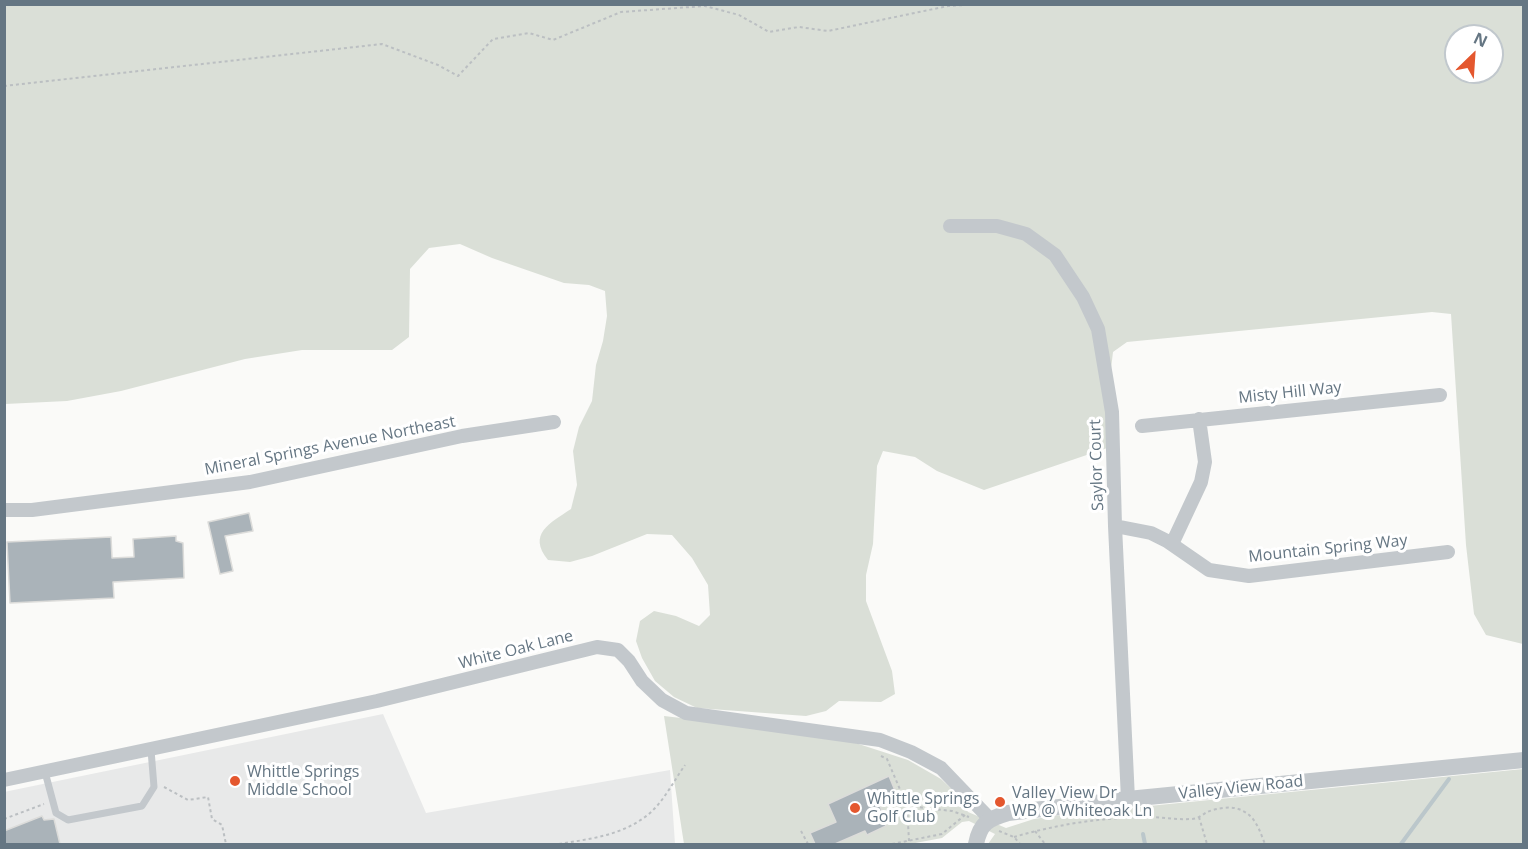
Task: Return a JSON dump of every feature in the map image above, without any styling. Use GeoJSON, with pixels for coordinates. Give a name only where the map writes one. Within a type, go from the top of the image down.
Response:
{"type":"FeatureCollection","features":[{"type":"Feature","properties":{"kind":"street","name":"Saylor Court"},"geometry":{"type":"LineString","coordinates":[[950,226],[996,226],[1026,234],[1055,255],[1083,297],[1098,329],[1112,412],[1128,799]]}},
{"type":"Feature","properties":{"kind":"street","name":"Misty Hill Way"},"geometry":{"type":"LineString","coordinates":[[1142,426],[1440,395]]}},
{"type":"Feature","properties":{"kind":"street"},"geometry":{"type":"LineString","coordinates":[[1172,544],[1201,482],[1205,462],[1199,419]]}},
{"type":"Feature","properties":{"kind":"street","name":"Mineral Springs Avenue Northeast"},"geometry":{"type":"LineString","coordinates":[[4,510],[32,510],[114,501],[250,482],[462,436],[554,422]]}},
{"type":"Feature","properties":{"kind":"street","name":"Mountain Spring Way"},"geometry":{"type":"LineString","coordinates":[[1115,526],[1151,533],[1172,544],[1209,570],[1249,576],[1448,552]]}},
{"type":"Feature","properties":{"kind":"street","name":"White Oak Lane"},"geometry":{"type":"LineString","coordinates":[[4,780],[377,701],[597,647],[618,650],[629,661],[642,681],[662,700],[686,713],[880,740],[911,752],[941,768],[994,825]]}},
{"type":"Feature","properties":{"kind":"street","name":"Valley View Road"},"geometry":{"type":"LineString","coordinates":[[994,825],[1008,813],[1524,760]]}},
{"type":"Feature","properties":{"kind":"street"},"geometry":{"type":"LineString","coordinates":[[976,844],[982,827],[994,825]]}},
{"type":"Feature","properties":{"kind":"lane"},"geometry":{"type":"LineString","coordinates":[[45,772],[57,813],[68,820],[142,806],[154,787],[151,750]]}},
{"type":"Feature","properties":{"kind":"path"},"geometry":{"type":"LineString","coordinates":[[4,86],[382,44],[438,65],[458,76],[493,39],[529,33],[554,40],[621,12],[705,6],[739,15],[769,32],[799,27],[828,31],[948,6],[983,4]]}},
{"type":"Feature","properties":{"kind":"path"},"geometry":{"type":"LineString","coordinates":[[878,755],[887,759],[907,806],[909,841]]}},
{"type":"Feature","properties":{"kind":"path"},"geometry":{"type":"LineString","coordinates":[[559,844],[609,836],[645,817],[662,798],[685,765]]}},
{"type":"Feature","properties":{"kind":"path"},"geometry":{"type":"LineString","coordinates":[[154,782],[188,800],[208,797],[212,819],[222,825],[226,844]]}},
{"type":"Feature","properties":{"kind":"path"},"geometry":{"type":"LineString","coordinates":[[4,819],[44,804]]}},
{"type":"Feature","properties":{"kind":"path"},"geometry":{"type":"LineString","coordinates":[[907,806],[952,811],[969,818]]}},
{"type":"Feature","properties":{"kind":"path"},"geometry":{"type":"LineString","coordinates":[[1014,837],[1046,827],[1139,817],[1193,819],[1213,810],[1227,808],[1243,810],[1254,821],[1265,844]]}},
{"type":"Feature","properties":{"kind":"path"},"geometry":{"type":"LineString","coordinates":[[892,844],[942,834],[965,815]]}},
{"type":"Feature","properties":{"kind":"path"},"geometry":{"type":"LineString","coordinates":[[1199,817],[1207,844]]}},
{"type":"Feature","properties":{"kind":"path"},"geometry":{"type":"LineString","coordinates":[[994,825],[1014,837],[1020,844]]}},
{"type":"Feature","properties":{"kind":"path"},"geometry":{"type":"LineString","coordinates":[[801,831],[808,844]]}},
{"type":"Feature","properties":{"kind":"path"},"geometry":{"type":"LineString","coordinates":[[1035,831],[1045,844]]}},
{"type":"Feature","properties":{"kind":"shaded area"},"geometry":{"type":"Polygon","coordinates":[[[4,5],[1523,5],[1523,644],[1486,635],[1474,614],[1466,545],[1451,314],[1432,312],[1127,342],[1113,352],[1110,377],[1116,445],[984,490],[937,471],[915,457],[883,451],[877,466],[873,544],[866,575],[866,601],[892,671],[895,694],[881,702],[839,701],[826,711],[806,716],[697,708],[674,697],[655,681],[642,658],[636,641],[640,621],[654,611],[676,616],[699,626],[710,615],[708,585],[692,558],[672,535],[647,534],[592,556],[570,562],[548,560],[542,551],[540,543],[544,530],[571,509],[577,485],[573,451],[579,427],[592,401],[596,365],[607,316],[605,291],[589,285],[564,283],[492,258],[460,244],[429,248],[410,269],[409,337],[392,350],[302,350],[245,359],[121,391],[67,401],[5,404],[4,5]]]}},
{"type":"Feature","properties":{"kind":"shaded area","name":"Whittle Springs Middle School"},"geometry":{"type":"Polygon","coordinates":[[[383,714],[426,813],[670,770],[675,844],[5,844],[4,792],[383,714]]]}},
{"type":"Feature","properties":{"kind":"shaded area"},"geometry":{"type":"Polygon","coordinates":[[[664,716],[834,736],[908,760],[941,779],[955,792],[968,812],[1006,828],[1034,819],[1068,814],[1523,769],[1523,844],[988,844],[995,834],[969,821],[962,822],[942,838],[910,844],[684,844],[664,716]]]}},
{"type":"Feature","properties":{"kind":"building"},"geometry":{"type":"Polygon","coordinates":[[[249,513],[253,531],[225,536],[233,571],[220,574],[208,522],[249,513]]]}},
{"type":"Feature","properties":{"kind":"building"},"geometry":{"type":"Polygon","coordinates":[[[176,536],[176,541],[183,543],[184,578],[113,582],[114,598],[10,603],[7,542],[111,537],[112,558],[134,557],[133,539],[176,536]]]}},
{"type":"Feature","properties":{"kind":"building","name":"Whittle Springs Golf Club"},"geometry":{"type":"Polygon","coordinates":[[[889,776],[896,793],[878,801],[886,826],[867,835],[865,831],[835,844],[815,844],[810,833],[836,822],[828,804],[889,776]]]}},
{"type":"Feature","properties":{"kind":"building"},"geometry":{"type":"Polygon","coordinates":[[[42,816],[44,820],[54,819],[60,844],[4,844],[4,831],[42,816]]]}},
{"type":"Feature","properties":{"kind":"waterway"},"geometry":{"type":"LineString","coordinates":[[1401,844],[1449,779]]}},
{"type":"Feature","properties":{"kind":"waterway"},"geometry":{"type":"LineString","coordinates":[[1143,834],[1145,844]]}},
{"type":"Feature","properties":{"kind":"place","name":"Whittle Springs Middle School"},"geometry":{"type":"Point","coordinates":[235,781]}},
{"type":"Feature","properties":{"kind":"place","name":"Valley View Dr WB @ Whiteoak Ln"},"geometry":{"type":"Point","coordinates":[1000,802]}},
{"type":"Feature","properties":{"kind":"place","name":"Whittle Springs Golf Club"},"geometry":{"type":"Point","coordinates":[855,808]}}]}
